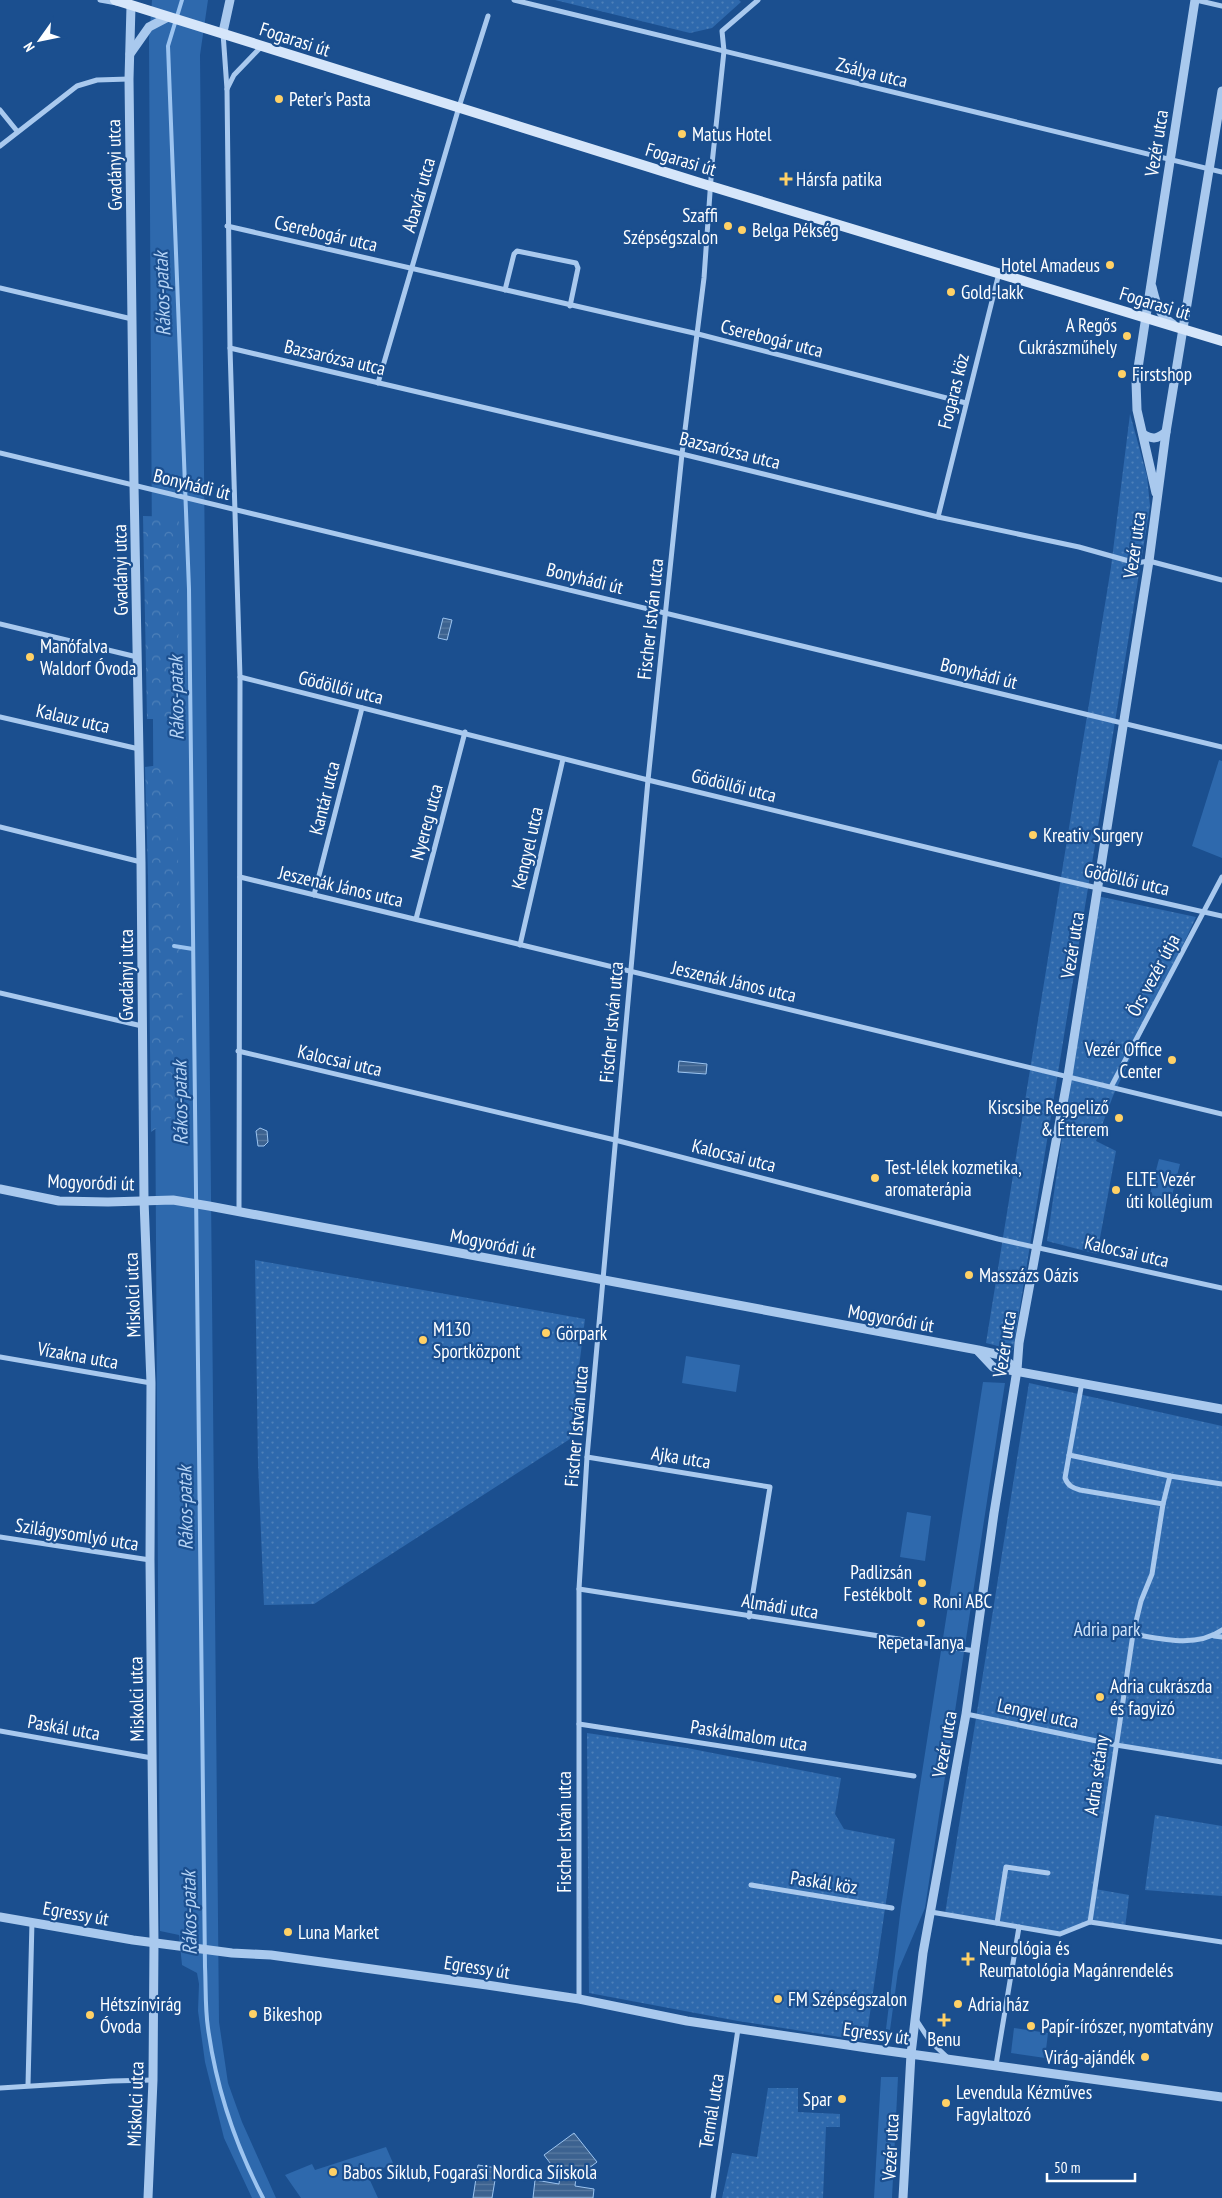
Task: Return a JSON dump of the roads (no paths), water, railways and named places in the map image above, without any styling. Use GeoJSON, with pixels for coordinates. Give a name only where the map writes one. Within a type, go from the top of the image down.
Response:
{"type":"FeatureCollection","features":[{"type":"Feature","properties":{"kind":"main road","name":"Fogarasi út"},"geometry":{"type":"LineString","coordinates":[[115,0],[132,3],[193,25],[223,32],[261,47],[711,186],[1222,341]]}},
{"type":"Feature","properties":{"kind":"street","name":"Fogarasi út"},"geometry":{"type":"LineString","coordinates":[[100,0],[132,3]]}},
{"type":"Feature","properties":{"kind":"street"},"geometry":{"type":"LineString","coordinates":[[230,0],[223,32],[227,90],[227,226],[240,677],[239,1212]]}},
{"type":"Feature","properties":{"kind":"street","name":"Zsálya utca"},"geometry":{"type":"LineString","coordinates":[[514,0],[1222,172]]}},
{"type":"Feature","properties":{"kind":"street","name":"Fischer István utca"},"geometry":{"type":"LineString","coordinates":[[579,1999],[580,1589],[587,1457],[604,1282],[615,1140],[648,780],[682,454],[698,334],[724,51],[722,31],[758,0]]}},
{"type":"Feature","properties":{"kind":"street"},"geometry":{"type":"LineString","coordinates":[[1196,0],[1222,6]]}},
{"type":"Feature","properties":{"kind":"street","name":"Vezér utca"},"geometry":{"type":"LineString","coordinates":[[1158,498],[1137,410],[1136,381],[1196,0]]}},
{"type":"Feature","properties":{"kind":"street","name":"Gvadányi utca"},"geometry":{"type":"LineString","coordinates":[[132,3],[129,79],[141,862],[144,1200]]}},
{"type":"Feature","properties":{"kind":"street","name":"Abavár utca"},"geometry":{"type":"LineString","coordinates":[[378,383],[459,107],[488,16]]}},
{"type":"Feature","properties":{"kind":"street"},"geometry":{"type":"LineString","coordinates":[[129,54],[149,27],[168,17]]}},
{"type":"Feature","properties":{"kind":"street"},"geometry":{"type":"LineString","coordinates":[[227,90],[234,75],[261,47]]}},
{"type":"Feature","properties":{"kind":"street"},"geometry":{"type":"LineString","coordinates":[[0,146],[77,86],[96,80],[129,79]]}},
{"type":"Feature","properties":{"kind":"street","name":"Vezér utca"},"geometry":{"type":"LineString","coordinates":[[903,2198],[911,2054],[923,1953],[966,1714],[994,1512],[1017,1370],[1019,1343],[1068,1076],[1122,723],[1149,561],[1166,432],[1222,91]]}},
{"type":"Feature","properties":{"kind":"street"},"geometry":{"type":"LineString","coordinates":[[0,110],[17,131]]}},
{"type":"Feature","properties":{"kind":"street","name":"Cserebogár utca"},"geometry":{"type":"LineString","coordinates":[[227,226],[698,334],[966,403]]}},
{"type":"Feature","properties":{"kind":"street"},"geometry":{"type":"LineString","coordinates":[[505,290],[514,254],[517,250],[576,263],[578,268],[570,306]]}},
{"type":"Feature","properties":{"kind":"street","name":"Fogaras köz"},"geometry":{"type":"LineString","coordinates":[[938,517],[999,273]]}},
{"type":"Feature","properties":{"kind":"street"},"geometry":{"type":"LineString","coordinates":[[1151,284],[1158,309],[1165,319],[1184,330]]}},
{"type":"Feature","properties":{"kind":"street"},"geometry":{"type":"LineString","coordinates":[[0,288],[132,319]]}},
{"type":"Feature","properties":{"kind":"street","name":"Bazsarózsa utca"},"geometry":{"type":"LineString","coordinates":[[230,348],[682,454],[938,517],[1079,547],[1136,563],[1149,561],[1222,580]]}},
{"type":"Feature","properties":{"kind":"street"},"geometry":{"type":"LineString","coordinates":[[1143,434],[1152,439],[1158,438],[1166,432]]}},
{"type":"Feature","properties":{"kind":"street","name":"Bonyhádi út"},"geometry":{"type":"LineString","coordinates":[[0,453],[1222,747]]}},
{"type":"Feature","properties":{"kind":"street"},"geometry":{"type":"LineString","coordinates":[[0,624],[137,657]]}},
{"type":"Feature","properties":{"kind":"street","name":"Gödöllői utca"},"geometry":{"type":"LineString","coordinates":[[240,677],[465,732],[648,780],[1222,916]]}},
{"type":"Feature","properties":{"kind":"street","name":"Kantár utca"},"geometry":{"type":"LineString","coordinates":[[314,895],[362,708]]}},
{"type":"Feature","properties":{"kind":"street","name":"Kalauz utca"},"geometry":{"type":"LineString","coordinates":[[0,717],[139,749]]}},
{"type":"Feature","properties":{"kind":"street","name":"Nyereg utca"},"geometry":{"type":"LineString","coordinates":[[416,919],[465,732]]}},
{"type":"Feature","properties":{"kind":"street","name":"Kengyel utca"},"geometry":{"type":"LineString","coordinates":[[520,945],[563,759]]}},
{"type":"Feature","properties":{"kind":"street"},"geometry":{"type":"LineString","coordinates":[[0,827],[141,862]]}},
{"type":"Feature","properties":{"kind":"street","name":"Jeszenák János utca"},"geometry":{"type":"LineString","coordinates":[[240,877],[1222,1114]]}},
{"type":"Feature","properties":{"kind":"street","name":"Örs vezér útja"},"geometry":{"type":"LineString","coordinates":[[1111,1086],[1222,877]]}},
{"type":"Feature","properties":{"kind":"street"},"geometry":{"type":"LineString","coordinates":[[0,993],[142,1026]]}},
{"type":"Feature","properties":{"kind":"street","name":"Kalocsai utca"},"geometry":{"type":"LineString","coordinates":[[238,1051],[615,1140],[991,1237],[1222,1288]]}},
{"type":"Feature","properties":{"kind":"street","name":"Mogyoródi út"},"geometry":{"type":"LineString","coordinates":[[0,1189],[59,1201],[173,1200],[209,1206],[604,1282],[978,1350],[1000,1356],[1017,1370],[1222,1409]]}},
{"type":"Feature","properties":{"kind":"street","name":"Miskolci utca"},"geometry":{"type":"LineString","coordinates":[[144,1200],[150,1383],[154,1942],[148,2198]]}},
{"type":"Feature","properties":{"kind":"street","name":"Vízakna utca"},"geometry":{"type":"LineString","coordinates":[[0,1357],[150,1383]]}},
{"type":"Feature","properties":{"kind":"street"},"geometry":{"type":"LineString","coordinates":[[1082,1382],[1065,1478],[1072,1487],[1163,1504]]}},
{"type":"Feature","properties":{"kind":"street"},"geometry":{"type":"LineString","coordinates":[[1069,1455],[1170,1476],[1222,1484]]}},
{"type":"Feature","properties":{"kind":"street","name":"Ajka utca"},"geometry":{"type":"LineString","coordinates":[[587,1457],[770,1487],[749,1617]]}},
{"type":"Feature","properties":{"kind":"street","name":"Adria sétány"},"geometry":{"type":"LineString","coordinates":[[1090,1922],[1133,1634],[1141,1601],[1152,1574],[1163,1504],[1170,1476]]}},
{"type":"Feature","properties":{"kind":"street","name":"Szilágysomlyó utca"},"geometry":{"type":"LineString","coordinates":[[0,1537],[150,1560]]}},
{"type":"Feature","properties":{"kind":"street","name":"Almádi utca"},"geometry":{"type":"LineString","coordinates":[[580,1589],[749,1617],[976,1651]]}},
{"type":"Feature","properties":{"kind":"street"},"geometry":{"type":"LineString","coordinates":[[1214,1636],[1222,1630]]}},
{"type":"Feature","properties":{"kind":"street"},"geometry":{"type":"LineString","coordinates":[[1133,1634],[1178,1642],[1214,1636],[1222,1637]]}},
{"type":"Feature","properties":{"kind":"street","name":"Lengyel utca"},"geometry":{"type":"LineString","coordinates":[[966,1714],[1116,1745],[1222,1762]]}},
{"type":"Feature","properties":{"kind":"street","name":"Paskálmalom utca"},"geometry":{"type":"LineString","coordinates":[[579,1724],[914,1776]]}},
{"type":"Feature","properties":{"kind":"street","name":"Paskál utca"},"geometry":{"type":"LineString","coordinates":[[0,1731],[153,1758]]}},
{"type":"Feature","properties":{"kind":"street"},"geometry":{"type":"LineString","coordinates":[[997,1923],[1006,1867],[1048,1873]]}},
{"type":"Feature","properties":{"kind":"street","name":"Paskál köz"},"geometry":{"type":"LineString","coordinates":[[751,1885],[892,1908]]}},
{"type":"Feature","properties":{"kind":"street"},"geometry":{"type":"LineString","coordinates":[[931,1912],[1060,1934],[1090,1922],[1222,1942]]}},
{"type":"Feature","properties":{"kind":"street","name":"Egressy út"},"geometry":{"type":"LineString","coordinates":[[0,1917],[221,1952],[271,1955],[407,1973],[579,1999],[738,2029],[1222,2097]]}},
{"type":"Feature","properties":{"kind":"street"},"geometry":{"type":"LineString","coordinates":[[28,2085],[32,1921]]}},
{"type":"Feature","properties":{"kind":"street"},"geometry":{"type":"LineString","coordinates":[[996,2065],[1019,1927]]}},
{"type":"Feature","properties":{"kind":"street","name":"Egressy út"},"geometry":{"type":"LineString","coordinates":[[915,2018],[930,2041],[948,2058]]}},
{"type":"Feature","properties":{"kind":"street","name":"Termál utca"},"geometry":{"type":"LineString","coordinates":[[713,2198],[738,2029]]}},
{"type":"Feature","properties":{"kind":"street"},"geometry":{"type":"LineString","coordinates":[[0,2088],[28,2085],[152,2080]]}},
{"type":"Feature","properties":{"kind":"waterway","name":"Rákos-patak"},"geometry":{"type":"LineString","coordinates":[[182,0],[168,46],[189,589],[206,2005],[216,2072],[228,2116],[244,2158],[263,2198]]}},
{"type":"Feature","properties":{"kind":"waterway"},"geometry":{"type":"LineString","coordinates":[[174,946],[193,949]]}},
{"type":"Feature","properties":{"kind":"place","name":"Peter's Pasta"},"geometry":{"type":"Point","coordinates":[279,99]}},
{"type":"Feature","properties":{"kind":"place","name":"Matus Hotel"},"geometry":{"type":"Point","coordinates":[682,134]}},
{"type":"Feature","properties":{"kind":"place","name":"Hársfa patika"},"geometry":{"type":"Point","coordinates":[786,179]}},
{"type":"Feature","properties":{"kind":"place","name":"Szaffi Szépségszalon"},"geometry":{"type":"Point","coordinates":[728,226]}},
{"type":"Feature","properties":{"kind":"place","name":"Belga Pékség"},"geometry":{"type":"Point","coordinates":[742,230]}},
{"type":"Feature","properties":{"kind":"place","name":"Hotel Amadeus"},"geometry":{"type":"Point","coordinates":[1110,265]}},
{"type":"Feature","properties":{"kind":"place","name":"Gold-lakk"},"geometry":{"type":"Point","coordinates":[951,292]}},
{"type":"Feature","properties":{"kind":"place","name":"A Regős Cukrászműhely"},"geometry":{"type":"Point","coordinates":[1127,336]}},
{"type":"Feature","properties":{"kind":"place","name":"Firstshop"},"geometry":{"type":"Point","coordinates":[1122,374]}},
{"type":"Feature","properties":{"kind":"place","name":"Manófalva Waldorf Óvoda"},"geometry":{"type":"Point","coordinates":[30,657]}},
{"type":"Feature","properties":{"kind":"place","name":"Kreativ Surgery"},"geometry":{"type":"Point","coordinates":[1033,835]}},
{"type":"Feature","properties":{"kind":"place","name":"Vezér Office Center"},"geometry":{"type":"Point","coordinates":[1172,1060]}},
{"type":"Feature","properties":{"kind":"place","name":"Kiscsibe Reggeliző & Étterem"},"geometry":{"type":"Point","coordinates":[1119,1118]}},
{"type":"Feature","properties":{"kind":"place","name":"Test-lélek kozmetika, aromaterápia"},"geometry":{"type":"Point","coordinates":[875,1178]}},
{"type":"Feature","properties":{"kind":"place","name":"ELTE Vezér úti kollégium"},"geometry":{"type":"Point","coordinates":[1116,1190]}},
{"type":"Feature","properties":{"kind":"place","name":"Masszázs Oázis"},"geometry":{"type":"Point","coordinates":[969,1275]}},
{"type":"Feature","properties":{"kind":"place","name":"Görpark"},"geometry":{"type":"Point","coordinates":[546,1333]}},
{"type":"Feature","properties":{"kind":"place","name":"M130 Sportközpont"},"geometry":{"type":"Point","coordinates":[423,1340]}},
{"type":"Feature","properties":{"kind":"place","name":"Padlizsán Festékbolt"},"geometry":{"type":"Point","coordinates":[922,1583]}},
{"type":"Feature","properties":{"kind":"place","name":"Roni ABC"},"geometry":{"type":"Point","coordinates":[923,1601]}},
{"type":"Feature","properties":{"kind":"place","name":"Repeta Tanya"},"geometry":{"type":"Point","coordinates":[921,1623]}},
{"type":"Feature","properties":{"kind":"place","name":"Adria cukrászda és fagyizó"},"geometry":{"type":"Point","coordinates":[1100,1697]}},
{"type":"Feature","properties":{"kind":"place","name":"Luna Market"},"geometry":{"type":"Point","coordinates":[288,1932]}},
{"type":"Feature","properties":{"kind":"place","name":"Neurológia és Reumatológia Magánrendelés"},"geometry":{"type":"Point","coordinates":[968,1959]}},
{"type":"Feature","properties":{"kind":"place","name":"FM Szépségszalon"},"geometry":{"type":"Point","coordinates":[778,1999]}},
{"type":"Feature","properties":{"kind":"place","name":"Adria ház"},"geometry":{"type":"Point","coordinates":[958,2004]}},
{"type":"Feature","properties":{"kind":"place","name":"Bikeshop"},"geometry":{"type":"Point","coordinates":[253,2014]}},
{"type":"Feature","properties":{"kind":"place","name":"Hétszínvirág Óvoda"},"geometry":{"type":"Point","coordinates":[90,2015]}},
{"type":"Feature","properties":{"kind":"place","name":"Benu"},"geometry":{"type":"Point","coordinates":[944,2020]}},
{"type":"Feature","properties":{"kind":"place","name":"Papír-írószer, nyomtatvány"},"geometry":{"type":"Point","coordinates":[1031,2026]}},
{"type":"Feature","properties":{"kind":"place","name":"Virág-ajándék"},"geometry":{"type":"Point","coordinates":[1145,2057]}},
{"type":"Feature","properties":{"kind":"place","name":"Spar"},"geometry":{"type":"Point","coordinates":[842,2099]}},
{"type":"Feature","properties":{"kind":"place","name":"Levendula Kézműves Fagylaltozó"},"geometry":{"type":"Point","coordinates":[946,2103]}},
{"type":"Feature","properties":{"kind":"place","name":"Babos Síklub, Fogarasi Nordica Síiskola"},"geometry":{"type":"Point","coordinates":[333,2172]}},
{"type":"Feature","properties":{"kind":"park label","name":"Adria park"},"geometry":{"type":"Point","coordinates":[1107,1629]}}]}
